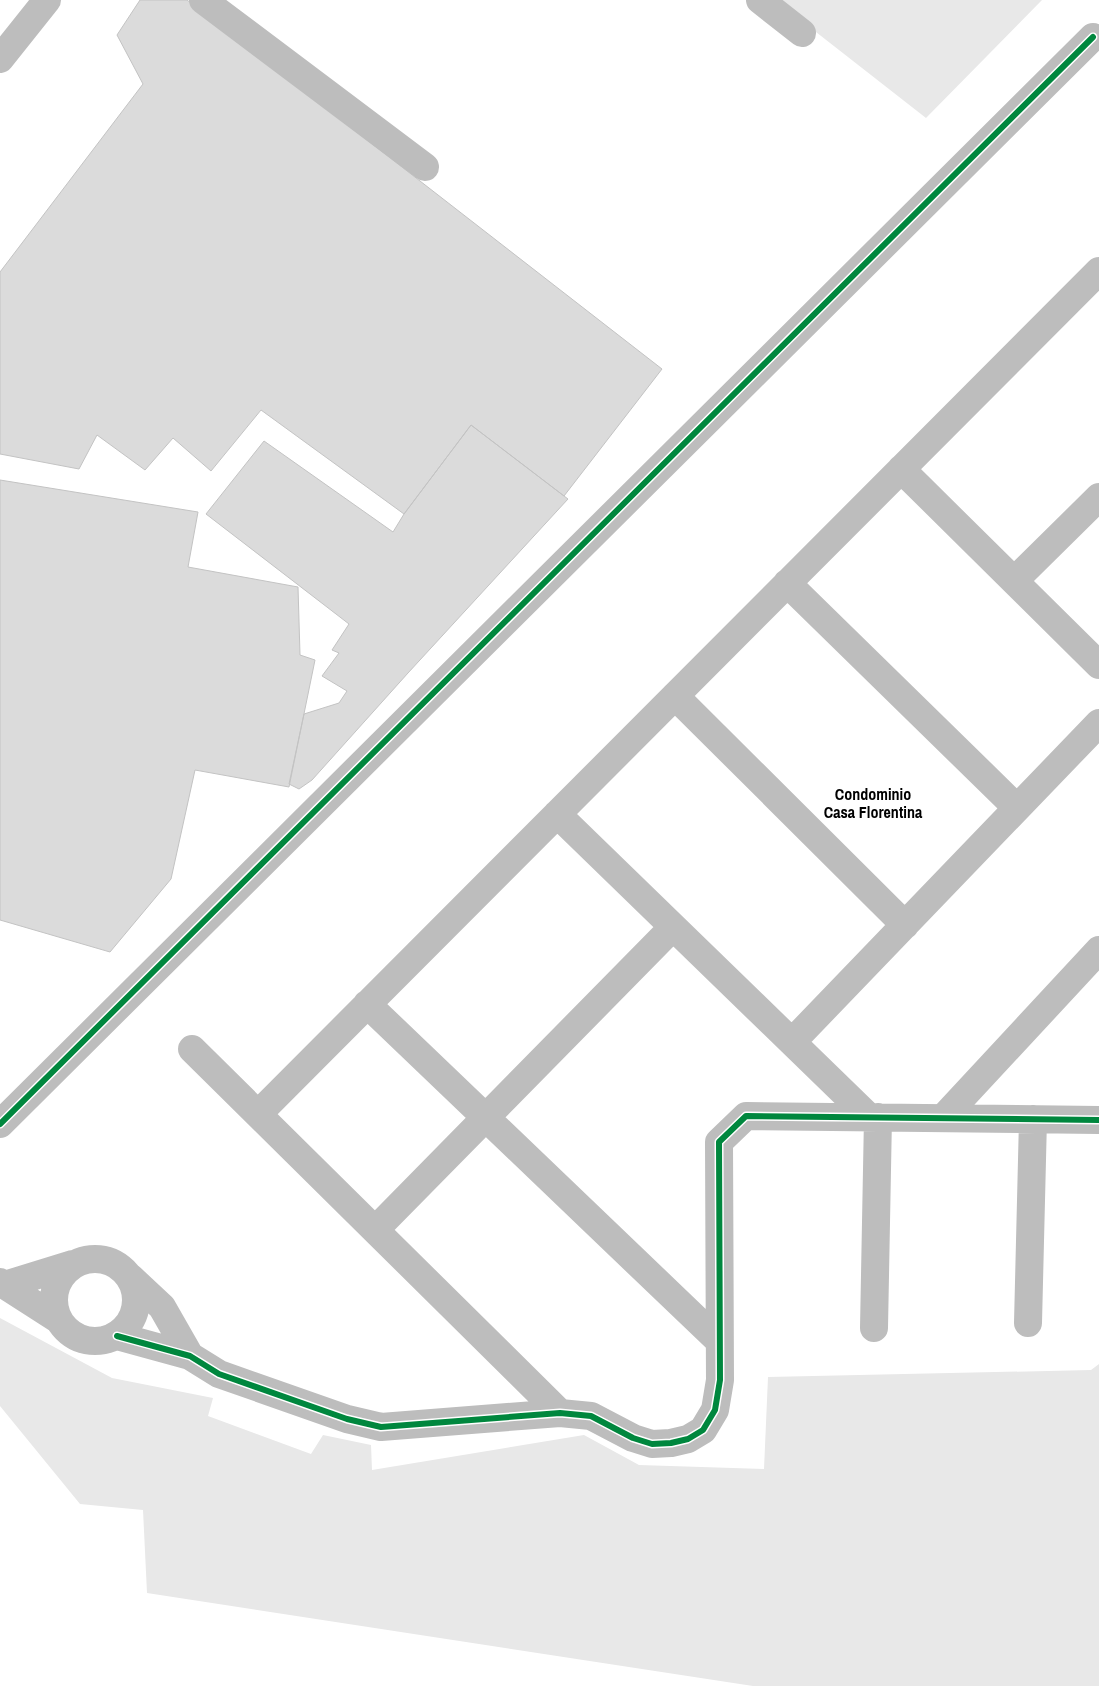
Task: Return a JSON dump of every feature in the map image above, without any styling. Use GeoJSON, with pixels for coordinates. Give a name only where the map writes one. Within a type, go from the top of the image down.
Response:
{"type":"FeatureCollection","features":[{"type":"Feature","properties":{"kind":"street"},"geometry":{"type":"LineString","coordinates":[[0,59],[47,0]]}},
{"type":"Feature","properties":{"kind":"street"},"geometry":{"type":"LineString","coordinates":[[203,0],[425,167]]}},
{"type":"Feature","properties":{"kind":"street"},"geometry":{"type":"LineString","coordinates":[[760,0],[802,34]]}},
{"type":"Feature","properties":{"kind":"street"},"geometry":{"type":"LineString","coordinates":[[0,1124],[1092,38]]}},
{"type":"Feature","properties":{"kind":"street"},"geometry":{"type":"LineString","coordinates":[[258,1114],[1099,271]]}},
{"type":"Feature","properties":{"kind":"street"},"geometry":{"type":"LineString","coordinates":[[901,469],[1099,665]]}},
{"type":"Feature","properties":{"kind":"street"},"geometry":{"type":"LineString","coordinates":[[1014,581],[1099,497]]}},
{"type":"Feature","properties":{"kind":"street"},"geometry":{"type":"LineString","coordinates":[[787,583],[1017,808]]}},
{"type":"Feature","properties":{"kind":"street"},"geometry":{"type":"LineString","coordinates":[[675,696],[905,926]]}},
{"type":"Feature","properties":{"kind":"street"},"geometry":{"type":"LineString","coordinates":[[792,1042],[1099,724]]}},
{"type":"Feature","properties":{"kind":"street"},"geometry":{"type":"LineString","coordinates":[[557,814],[792,1042],[873,1117],[874,1328]]}},
{"type":"Feature","properties":{"kind":"street"},"geometry":{"type":"LineString","coordinates":[[375,1230],[673,926]]}},
{"type":"Feature","properties":{"kind":"street"},"geometry":{"type":"LineString","coordinates":[[943,1118],[1099,950]]}},
{"type":"Feature","properties":{"kind":"street"},"geometry":{"type":"LineString","coordinates":[[367,1004],[719,1341]]}},
{"type":"Feature","properties":{"kind":"street"},"geometry":{"type":"LineString","coordinates":[[192,1049],[560,1413]]}},
{"type":"Feature","properties":{"kind":"street"},"geometry":{"type":"LineString","coordinates":[[117,1336],[190,1356],[219,1374],[347,1419],[381,1427],[560,1413],[591,1416],[632,1438],[652,1444],[671,1443],[688,1439],[703,1430],[715,1410],[720,1380],[719,1142],[746,1116],[1099,1120]]}},
{"type":"Feature","properties":{"kind":"street"},"geometry":{"type":"LineString","coordinates":[[1028,1323],[1034,1119]]}},
{"type":"Feature","properties":{"kind":"street"},"geometry":{"type":"LineString","coordinates":[[3,1284],[89,1258],[105,1259],[120,1266],[162,1307],[190,1356]]}},
{"type":"Feature","properties":{"kind":"street"},"geometry":{"type":"LineString","coordinates":[[59,1320],[54,1305],[55,1289],[61,1275],[73,1264]]}},
{"type":"Feature","properties":{"kind":"street"},"geometry":{"type":"LineString","coordinates":[[3,1284],[59,1320],[70,1333],[84,1341],[101,1341],[117,1336],[129,1324],[136,1309],[136,1293],[131,1278]]}},
{"type":"Feature","properties":{"kind":"shaded area"},"geometry":{"type":"Polygon","coordinates":[[[775,0],[1042,0],[926,118],[775,0]]]}},
{"type":"Feature","properties":{"kind":"shaded area"},"geometry":{"type":"Polygon","coordinates":[[[0,1318],[112,1378],[213,1398],[208,1416],[311,1454],[323,1435],[371,1445],[372,1470],[584,1435],[639,1465],[764,1469],[768,1377],[1091,1370],[1099,1364],[1099,1686],[753,1686],[147,1593],[143,1510],[80,1504],[0,1406],[0,1318]]]}},
{"type":"Feature","properties":{"kind":"building"},"geometry":{"type":"Polygon","coordinates":[[[140,0],[187,0],[662,369],[564,496],[471,425],[404,514],[261,410],[211,471],[173,438],[145,470],[97,435],[79,469],[0,454],[0,272],[143,84],[117,35],[140,0]]]}},
{"type":"Feature","properties":{"kind":"building"},"geometry":{"type":"Polygon","coordinates":[[[471,425],[568,499],[312,780],[299,789],[289,784],[304,714],[339,703],[347,691],[322,676],[339,653],[332,650],[349,624],[206,514],[264,441],[393,532],[404,514],[471,425]]]}},
{"type":"Feature","properties":{"kind":"building"},"geometry":{"type":"Polygon","coordinates":[[[0,480],[198,512],[188,567],[298,587],[300,655],[315,660],[289,787],[195,770],[171,879],[110,952],[0,920],[0,480]]]}},
{"type":"Feature","properties":{"kind":"cycle path"},"geometry":{"type":"LineString","coordinates":[[0,1124],[1093,37]]}},
{"type":"Feature","properties":{"kind":"cycle path"},"geometry":{"type":"LineString","coordinates":[[117,1336],[190,1356],[219,1374],[347,1419],[381,1427],[560,1413],[591,1416],[633,1438],[652,1444],[671,1443],[688,1439],[703,1430],[715,1410],[720,1380],[719,1142],[746,1116],[1099,1120]]}},
{"type":"Feature","properties":{"kind":"district","name":"Condominio Casa Florentina"},"geometry":{"type":"Point","coordinates":[873,803]}}]}
